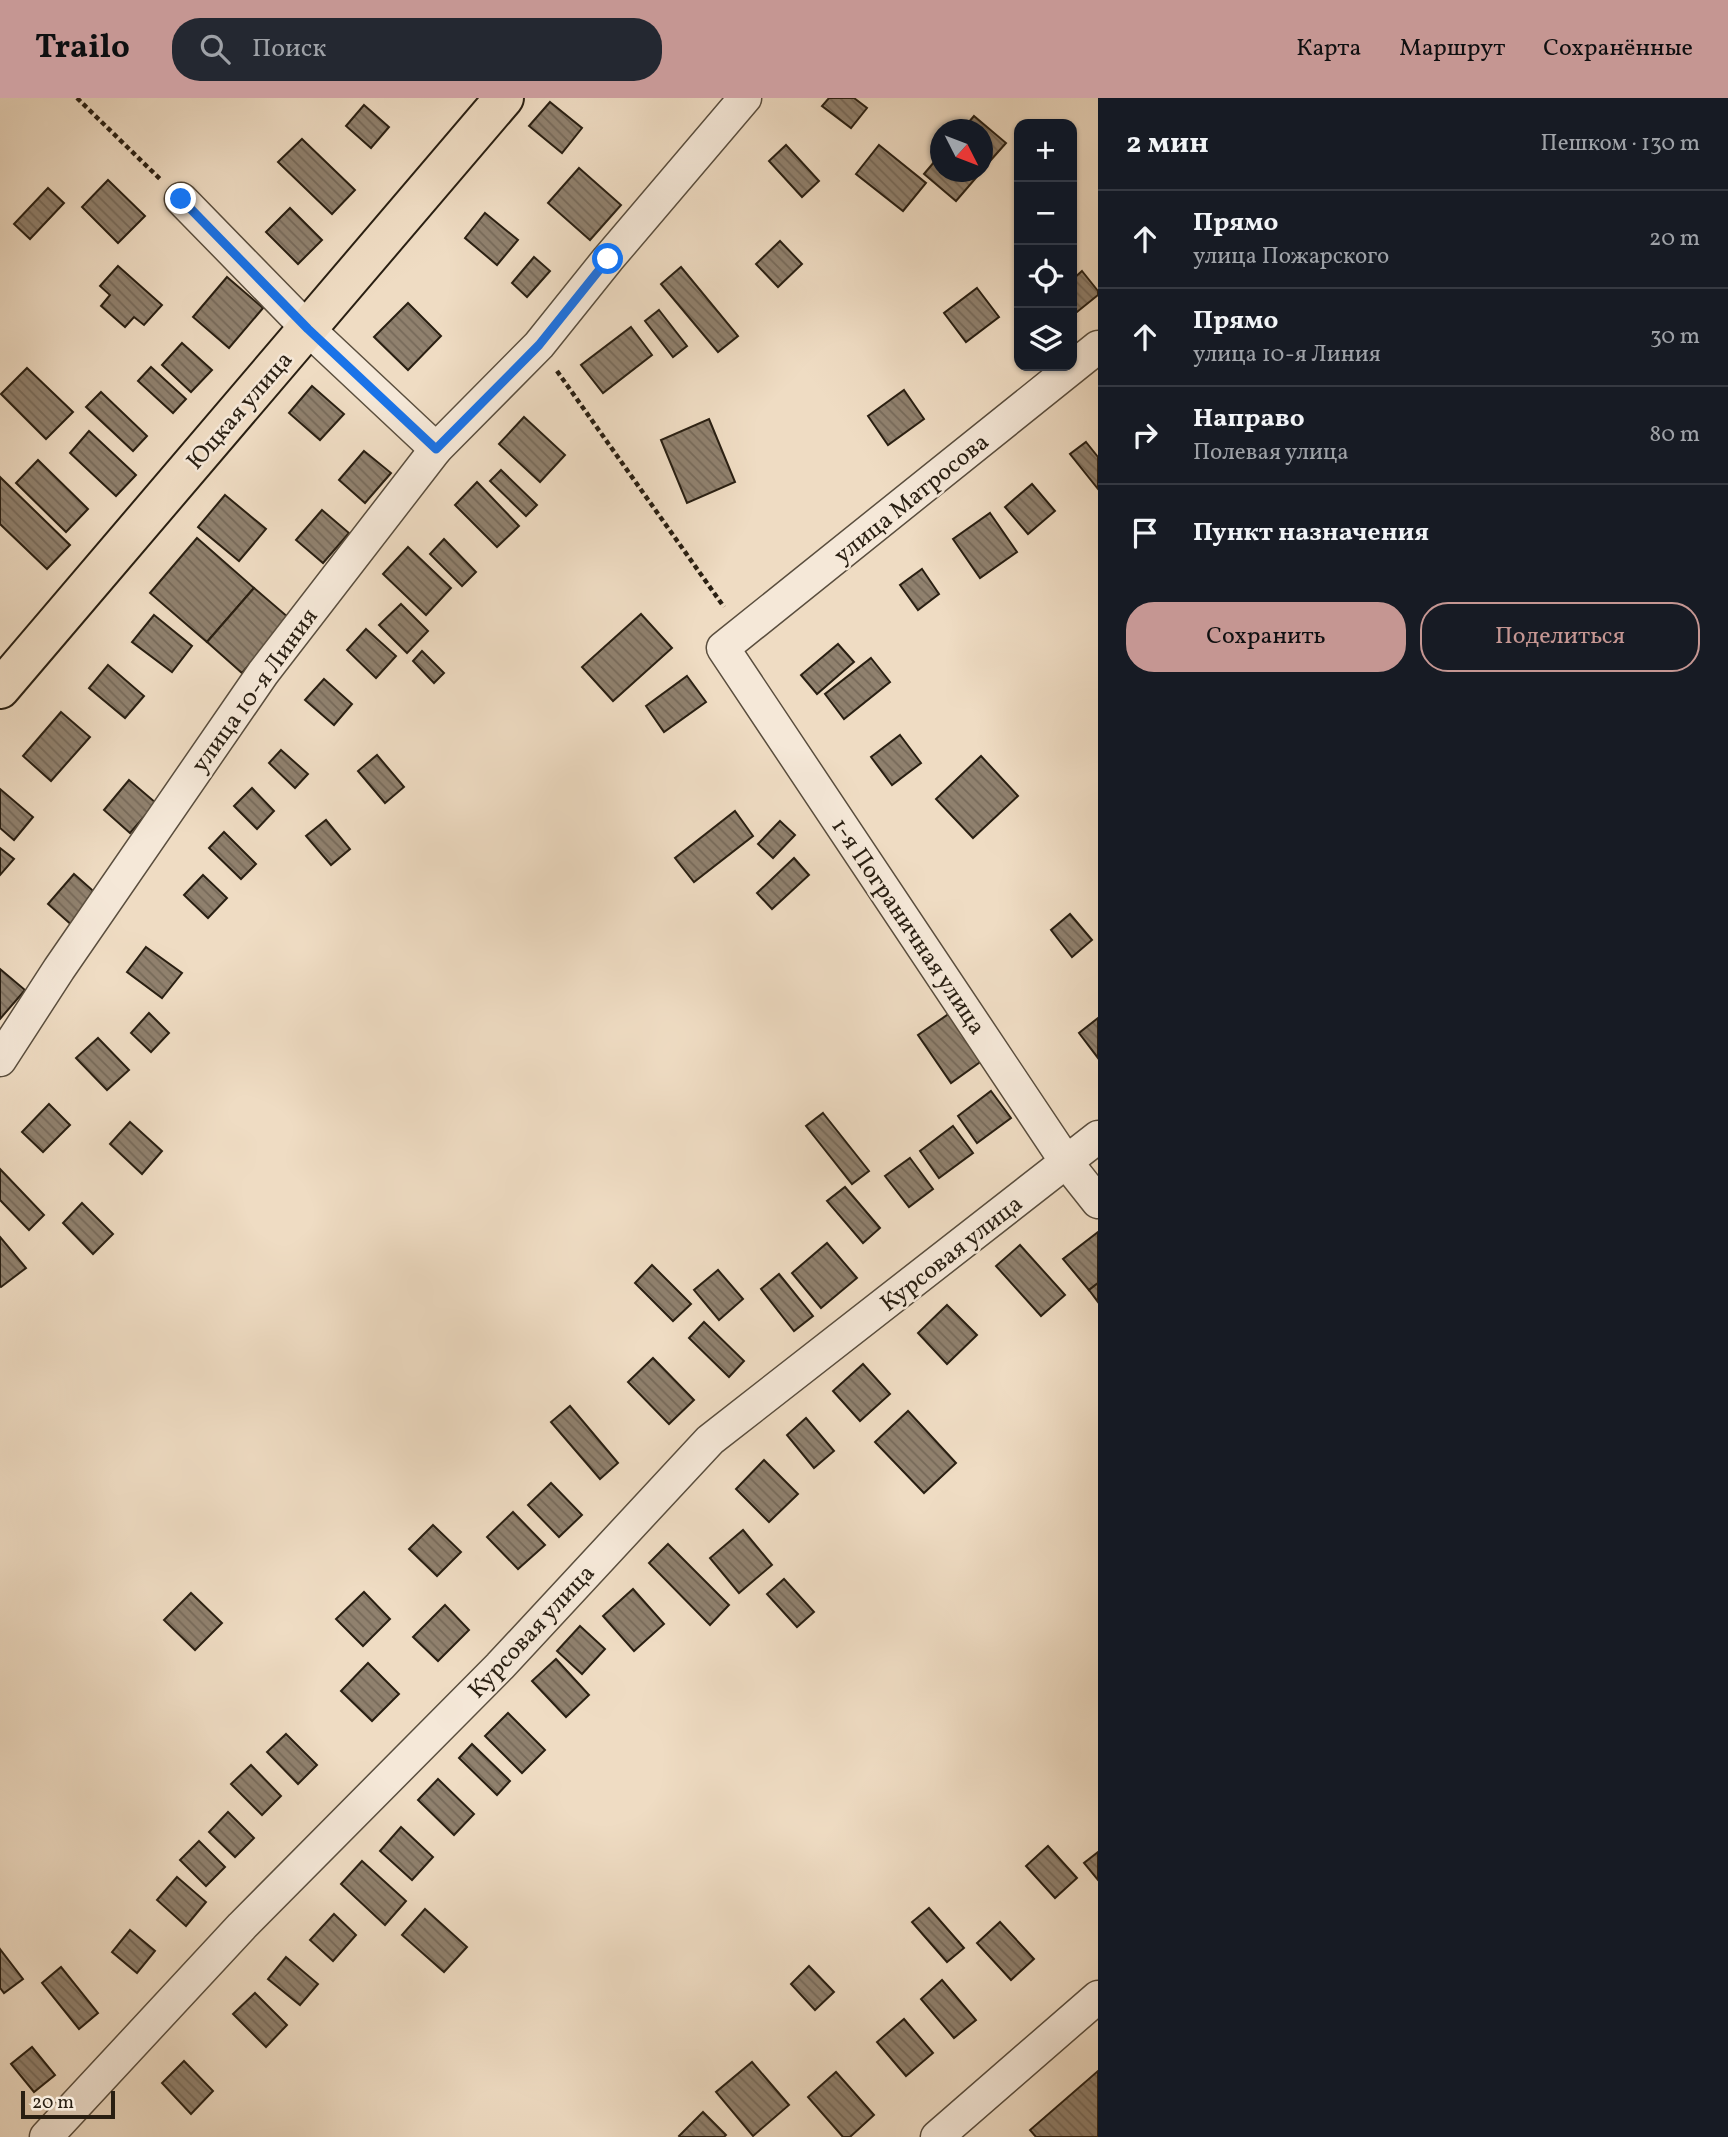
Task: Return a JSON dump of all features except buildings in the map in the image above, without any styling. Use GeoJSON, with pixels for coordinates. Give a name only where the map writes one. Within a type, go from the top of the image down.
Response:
{"type":"FeatureCollection","features":[{"type":"Feature","properties":{"kind":"main road","name":"Юцкая улица"},"geometry":{"type":"LineString","coordinates":[[0,689],[504,98]]}},
{"type":"Feature","properties":{"kind":"street","name":"улица 10-я Линия"},"geometry":{"type":"LineString","coordinates":[[0,1060],[59,968],[263,673],[436,449],[539,345],[745,98]]}},
{"type":"Feature","properties":{"kind":"street"},"geometry":{"type":"LineString","coordinates":[[181,199],[308,329],[436,449]]}},
{"type":"Feature","properties":{"kind":"street","name":"улица Матросова"},"geometry":{"type":"LineString","coordinates":[[733,640],[1098,347]]}},
{"type":"Feature","properties":{"kind":"street","name":"1-я Пограничная улица"},"geometry":{"type":"LineString","coordinates":[[733,640],[1062,1167],[1098,1202]]}},
{"type":"Feature","properties":{"kind":"street","name":"Курсовая улица"},"geometry":{"type":"LineString","coordinates":[[46,2137],[252,1917],[500,1666],[710,1440],[1098,1138]]}},
{"type":"Feature","properties":{"kind":"street"},"geometry":{"type":"LineString","coordinates":[[952,2132],[1098,1997]]}},
{"type":"Feature","properties":{"kind":"path"},"geometry":{"type":"LineString","coordinates":[[77,98],[181,199]]}},
{"type":"Feature","properties":{"kind":"path"},"geometry":{"type":"LineString","coordinates":[[539,345],[733,640]]}},
{"type":"Feature","properties":{"kind":"route"},"geometry":{"type":"LineString","coordinates":[[181,199],[308,329],[436,449],[539,345],[608,259]]}}]}
